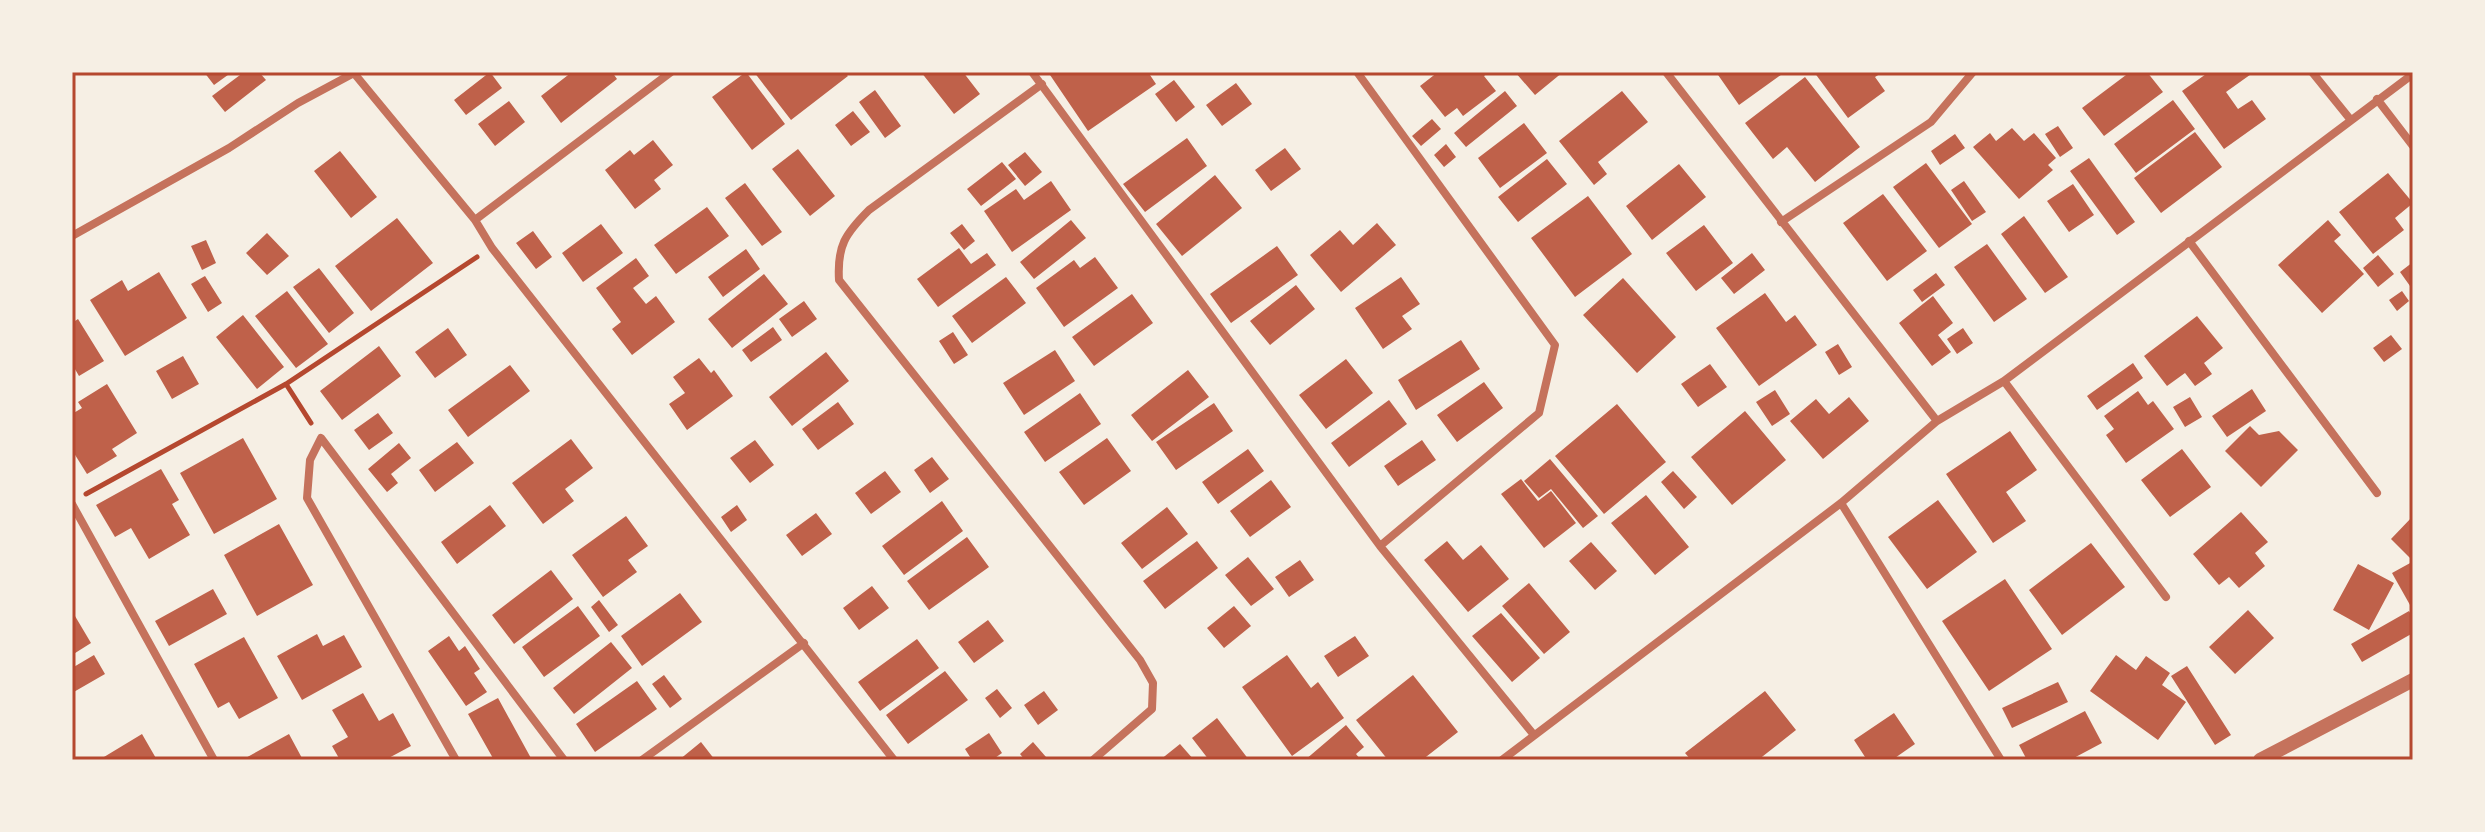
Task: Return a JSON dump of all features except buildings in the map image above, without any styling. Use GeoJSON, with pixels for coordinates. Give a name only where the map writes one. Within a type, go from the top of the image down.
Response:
{"type":"FeatureCollection","features":[{"type":"Feature","properties":{"kind":"street"},"geometry":{"type":"LineString","coordinates":[[475,220],[671,72]]}},
{"type":"Feature","properties":{"kind":"street"},"geometry":{"type":"LineString","coordinates":[[1032,72],[1380,546],[1534,735]]}},
{"type":"Feature","properties":{"kind":"street"},"geometry":{"type":"LineString","coordinates":[[1357,72],[1555,345],[1539,413],[1380,546]]}},
{"type":"Feature","properties":{"kind":"street"},"geometry":{"type":"LineString","coordinates":[[1666,72],[1937,421]]}},
{"type":"Feature","properties":{"kind":"street"},"geometry":{"type":"LineString","coordinates":[[1781,222],[1931,122],[1973,72]]}},
{"type":"Feature","properties":{"kind":"street"},"geometry":{"type":"LineString","coordinates":[[2312,72],[2350,119]]}},
{"type":"Feature","properties":{"kind":"street"},"geometry":{"type":"LineString","coordinates":[[72,236],[354,73],[475,220],[492,248],[894,760]]}},
{"type":"Feature","properties":{"kind":"street"},"geometry":{"type":"LineString","coordinates":[[1502,760],[1841,503],[1937,421],[2004,381],[2413,74]]}},
{"type":"Feature","properties":{"kind":"street"},"geometry":{"type":"LineString","coordinates":[[1042,84],[869,210],[853,226],[838,255],[839,280],[1140,660],[1153,683],[1152,709],[1093,760]]}},
{"type":"Feature","properties":{"kind":"street"},"geometry":{"type":"LineString","coordinates":[[2377,99],[2413,146]]}},
{"type":"Feature","properties":{"kind":"street"},"geometry":{"type":"LineString","coordinates":[[2189,241],[2377,493]]}},
{"type":"Feature","properties":{"kind":"street"},"geometry":{"type":"LineString","coordinates":[[2004,381],[2166,597]]}},
{"type":"Feature","properties":{"kind":"street"},"geometry":{"type":"LineString","coordinates":[[456,760],[307,498],[310,460],[321,438],[564,760]]}},
{"type":"Feature","properties":{"kind":"street"},"geometry":{"type":"LineString","coordinates":[[1841,503],[2001,760]]}},
{"type":"Feature","properties":{"kind":"street"},"geometry":{"type":"LineString","coordinates":[[72,504],[214,760]]}},
{"type":"Feature","properties":{"kind":"street"},"geometry":{"type":"LineString","coordinates":[[72,528],[82,523]]}},
{"type":"Feature","properties":{"kind":"street"},"geometry":{"type":"LineString","coordinates":[[642,760],[804,643]]}},
{"type":"Feature","properties":{"kind":"street"},"geometry":{"type":"LineString","coordinates":[[2260,760],[2413,680]]}},
{"type":"Feature","properties":{"kind":"path"},"geometry":{"type":"LineString","coordinates":[[85,494],[286,384],[492,248]]}},
{"type":"Feature","properties":{"kind":"path"},"geometry":{"type":"LineString","coordinates":[[286,384],[321,438]]}}]}
